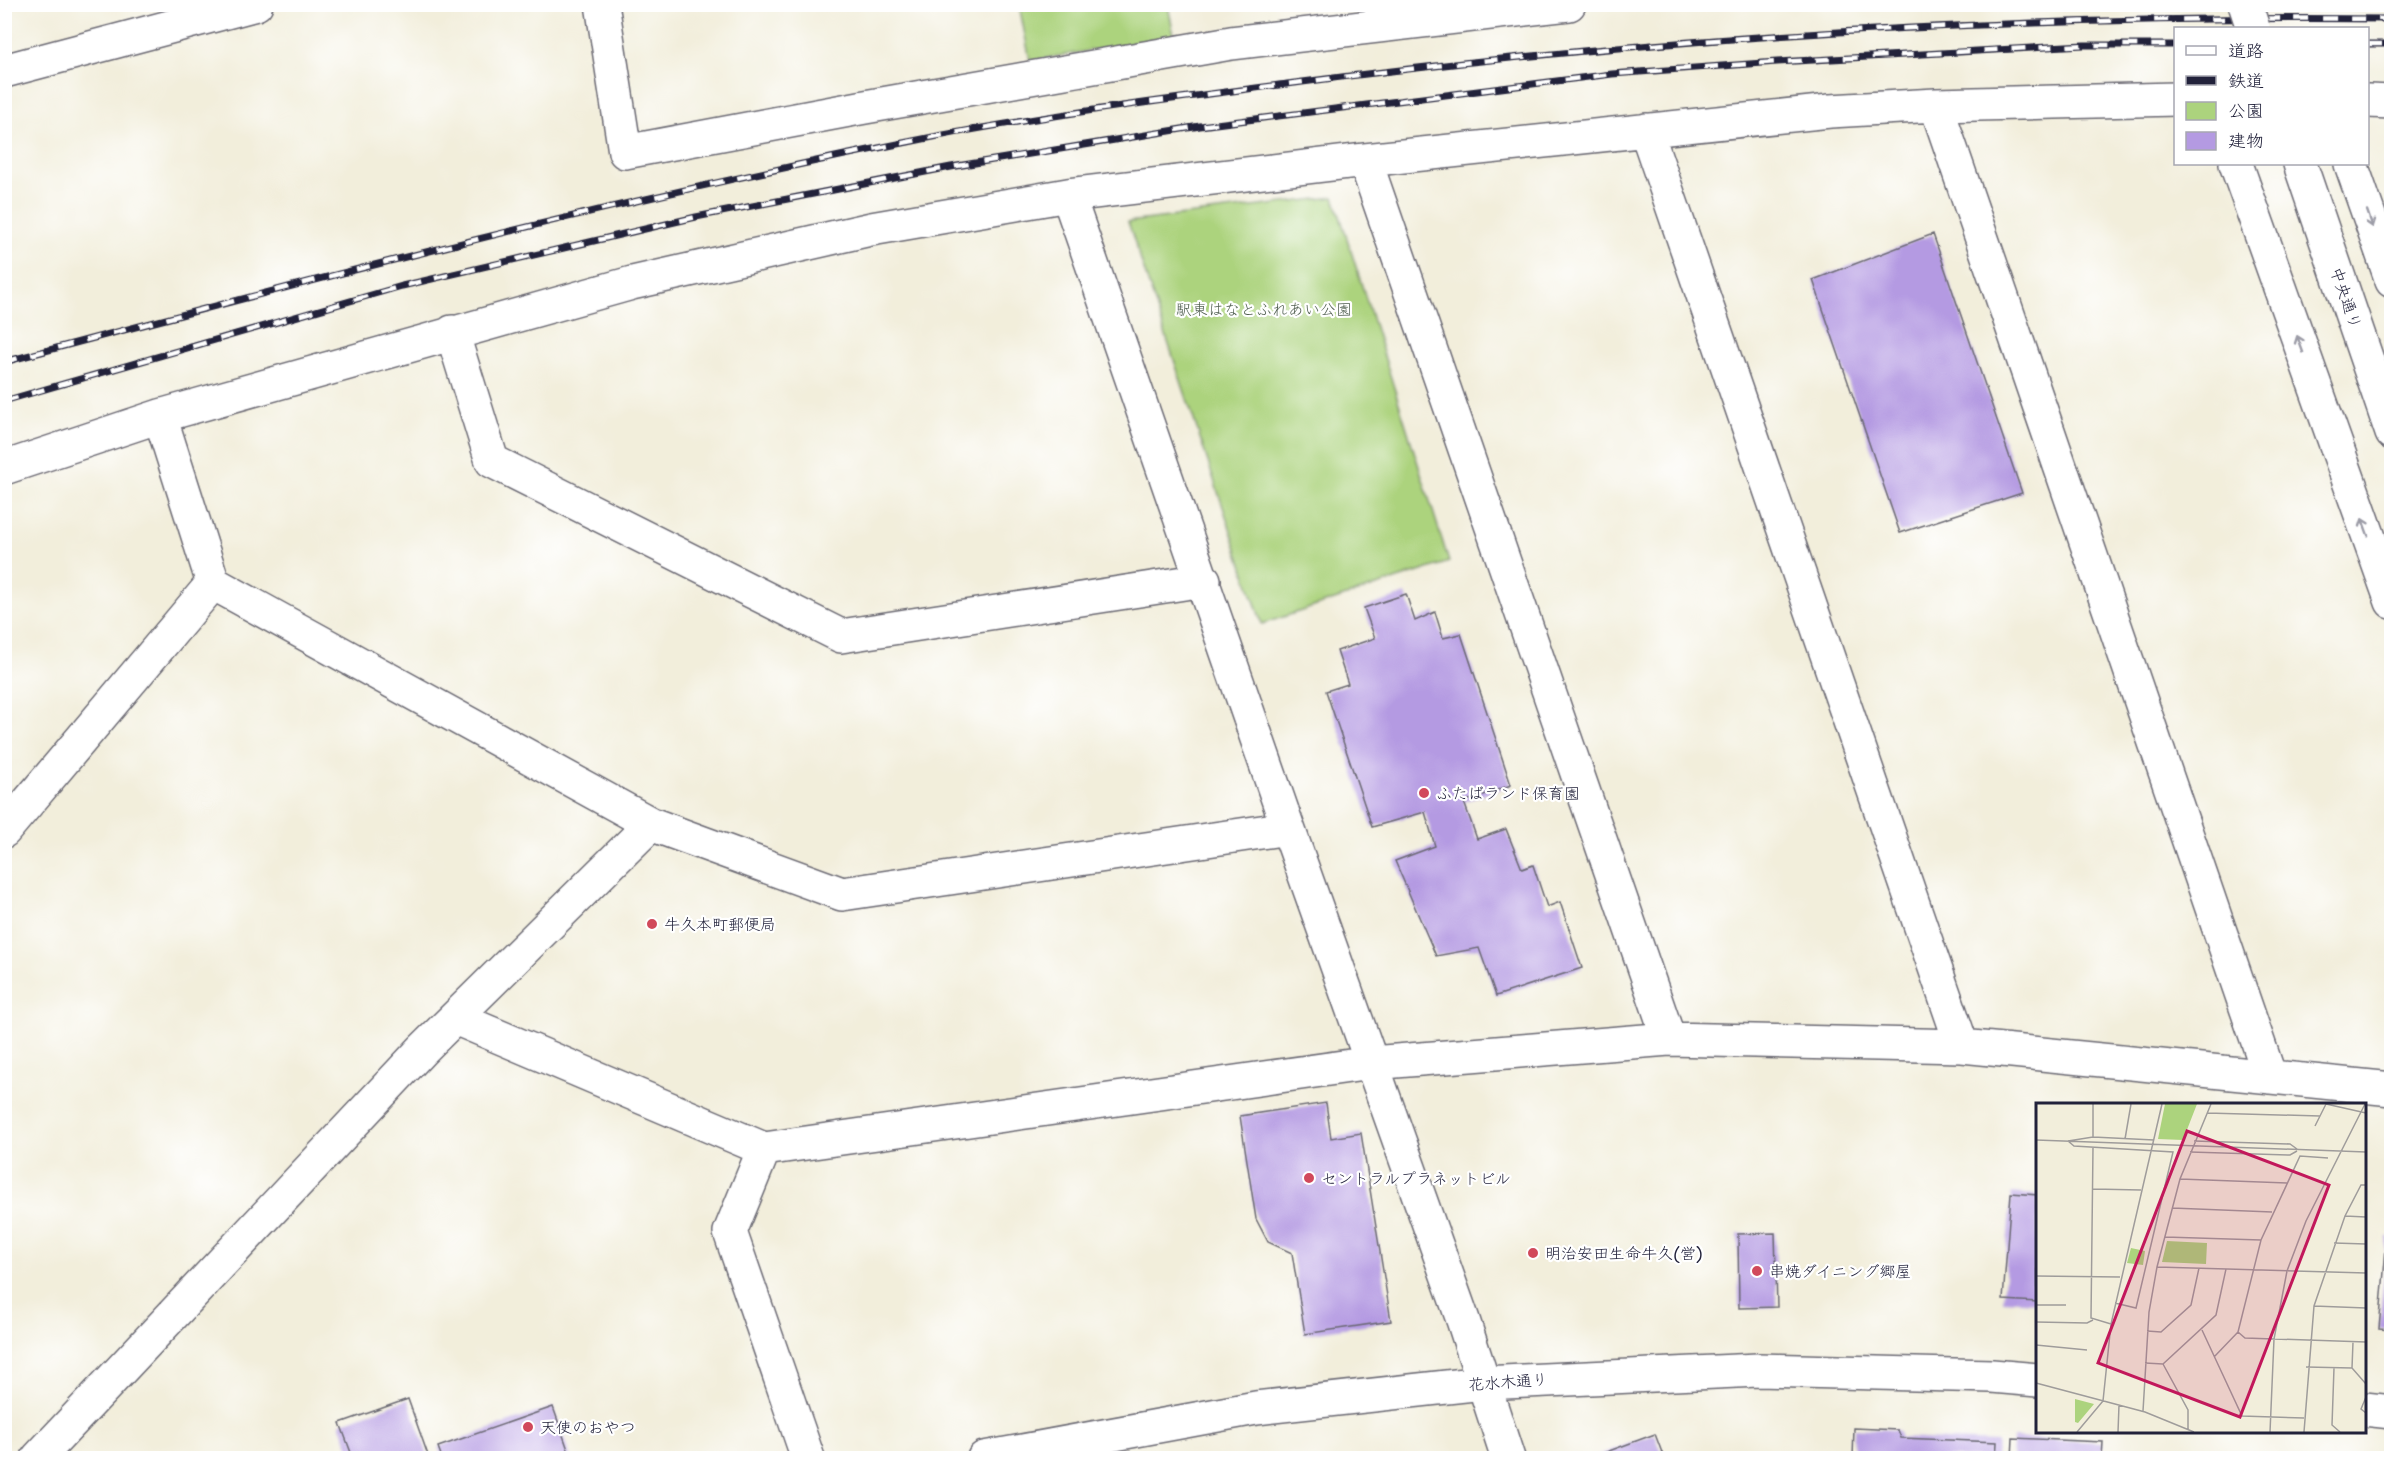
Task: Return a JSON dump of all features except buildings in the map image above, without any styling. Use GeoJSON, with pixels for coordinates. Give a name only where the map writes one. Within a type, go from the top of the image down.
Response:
{"type":"FeatureCollection","features":[{"type":"Feature","properties":{"kind":"street"},"geometry":{"type":"LineString","coordinates":[[4,71],[256,4]]}},
{"type":"Feature","properties":{"kind":"street"},"geometry":{"type":"LineString","coordinates":[[602,4],[625,152],[865,107],[1231,43],[1569,4]]}},
{"type":"Feature","properties":{"kind":"street"},"geometry":{"type":"LineString","coordinates":[[2245,4],[2253,27]]}},
{"type":"Feature","properties":{"kind":"street"},"geometry":{"type":"LineString","coordinates":[[4,468],[160,416],[632,283],[871,229],[1068,195],[1365,160],[1830,111],[1936,105],[2174,99]]}},
{"type":"Feature","properties":{"kind":"street"},"geometry":{"type":"LineString","coordinates":[[2369,101],[2391,102]]}},
{"type":"Feature","properties":{"kind":"street"},"geometry":{"type":"LineString","coordinates":[[1936,105],[2270,1077]]}},
{"type":"Feature","properties":{"kind":"street"},"geometry":{"type":"LineString","coordinates":[[1646,130],[1962,1046]]}},
{"type":"Feature","properties":{"kind":"street"},"geometry":{"type":"LineString","coordinates":[[1365,160],[1669,1039]]}},
{"type":"Feature","properties":{"kind":"street"},"geometry":{"type":"LineString","coordinates":[[2236,165],[2391,602]]}},
{"type":"Feature","properties":{"kind":"street","name":"中央通り"},"geometry":{"type":"LineString","coordinates":[[2300,165],[2391,433]]}},
{"type":"Feature","properties":{"kind":"street"},"geometry":{"type":"LineString","coordinates":[[2350,165],[2391,281]]}},
{"type":"Feature","properties":{"kind":"street"},"geometry":{"type":"LineString","coordinates":[[1068,195],[1508,1458]]}},
{"type":"Feature","properties":{"kind":"street"},"geometry":{"type":"LineString","coordinates":[[452,332],[492,461],[841,636],[1204,580]]}},
{"type":"Feature","properties":{"kind":"street"},"geometry":{"type":"LineString","coordinates":[[160,416],[213,583],[651,824],[842,894],[1288,828]]}},
{"type":"Feature","properties":{"kind":"street"},"geometry":{"type":"LineString","coordinates":[[4,831],[213,583]]}},
{"type":"Feature","properties":{"kind":"street"},"geometry":{"type":"LineString","coordinates":[[38,1458],[454,1018],[651,824]]}},
{"type":"Feature","properties":{"kind":"street"},"geometry":{"type":"LineString","coordinates":[[454,1018],[764,1149],[1371,1063],[1669,1039],[1962,1046],[2391,1089]]}},
{"type":"Feature","properties":{"kind":"street"},"geometry":{"type":"LineString","coordinates":[[764,1149],[730,1232],[808,1458]]}},
{"type":"Feature","properties":{"kind":"street","name":"花水木通り"},"geometry":{"type":"LineString","coordinates":[[984,1458],[1256,1408],[1483,1383],[1758,1370],[1980,1376],[2036,1380]]}},
{"type":"Feature","properties":{"kind":"street"},"geometry":{"type":"LineString","coordinates":[[2366,1409],[2391,1412]]}},
{"type":"Feature","properties":{"kind":"green space"},"geometry":{"type":"Polygon","coordinates":[[[1019,5],[1168,5],[1174,36],[1030,61],[1019,5]]]}},
{"type":"Feature","properties":{"kind":"green space","name":"駅東はなとふれあい公園"},"geometry":{"type":"Polygon","coordinates":[[[1334,197],[1449,562],[1262,624],[1128,222],[1334,197]]]}},
{"type":"Feature","properties":{"kind":"railway"},"geometry":{"type":"LineString","coordinates":[[4,362],[353,270],[703,186],[938,136],[1112,107],[1424,67],[1700,41],[1977,25],[2115,21],[2392,19]]}},
{"type":"Feature","properties":{"kind":"railway"},"geometry":{"type":"LineString","coordinates":[[2369,44],[2392,44]]}},
{"type":"Feature","properties":{"kind":"railway"},"geometry":{"type":"LineString","coordinates":[[4,401],[402,286],[696,217],[951,167],[1200,126],[1612,74],[1777,62],[2084,45],[2174,45]]}},
{"type":"Feature","properties":{"kind":"place","name":"ふたばランド保育園"},"geometry":{"type":"Point","coordinates":[1424,793]}},
{"type":"Feature","properties":{"kind":"place","name":"牛久本町郵便局"},"geometry":{"type":"Point","coordinates":[652,924]}},
{"type":"Feature","properties":{"kind":"place","name":"セントラルプラネットビル"},"geometry":{"type":"Point","coordinates":[1309,1178]}},
{"type":"Feature","properties":{"kind":"place","name":"明治安田生命牛久(営)"},"geometry":{"type":"Point","coordinates":[1533,1253]}},
{"type":"Feature","properties":{"kind":"place","name":"串焼ダイニング郷屋"},"geometry":{"type":"Point","coordinates":[1757,1271]}},
{"type":"Feature","properties":{"kind":"place","name":"天使のおやつ"},"geometry":{"type":"Point","coordinates":[528,1427]}}]}
